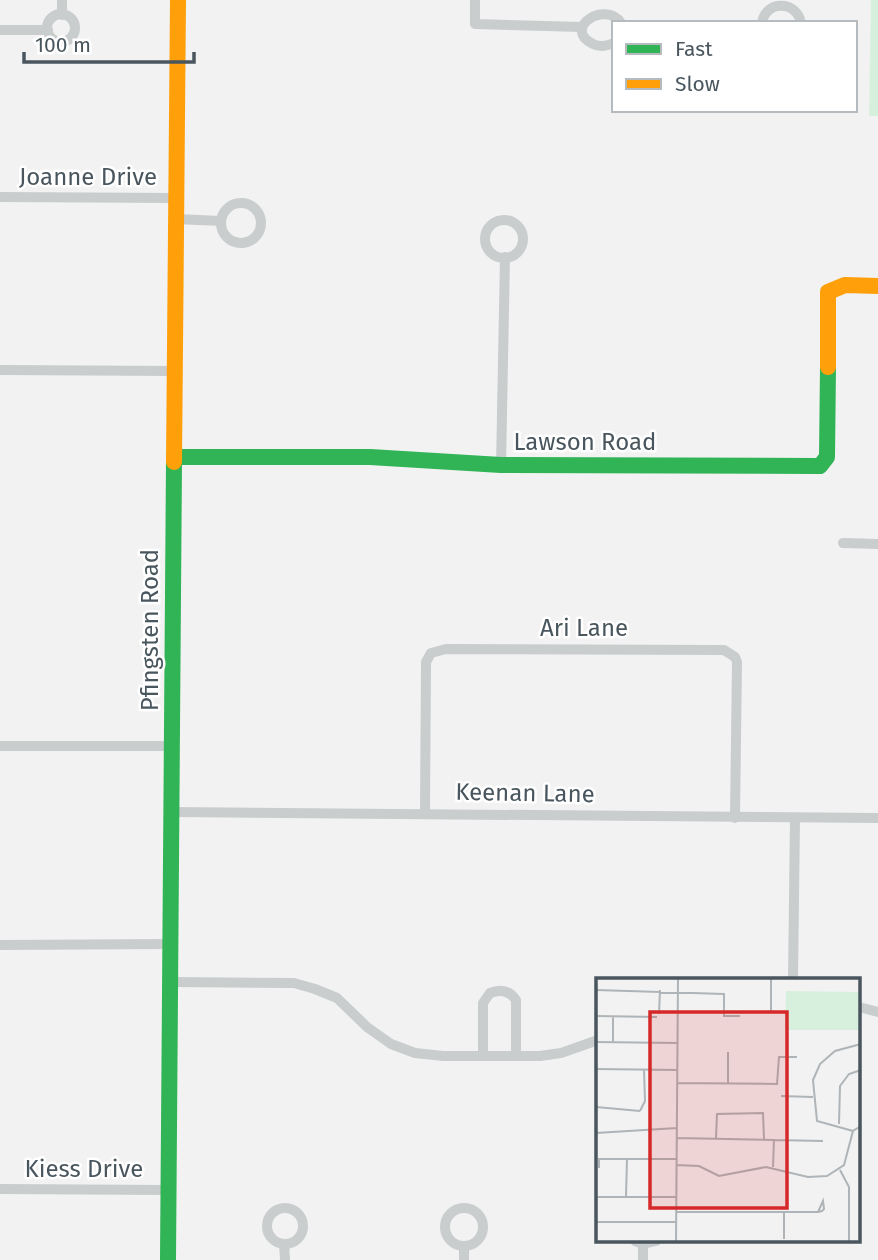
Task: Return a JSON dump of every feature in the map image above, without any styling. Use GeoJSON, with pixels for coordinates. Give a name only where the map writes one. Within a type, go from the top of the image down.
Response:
{"type":"FeatureCollection","features":[{"type":"Feature","properties":{"kind":"main road","name":"Pfingsten Road"},"geometry":{"type":"LineString","coordinates":[[168,1260],[178,0]]}},
{"type":"Feature","properties":{"kind":"main road","name":"Lawson Road"},"geometry":{"type":"LineString","coordinates":[[174,457],[370,457],[501,465],[820,466],[827,457],[828,292],[834,286],[842,284],[878,286]]}},
{"type":"Feature","properties":{"kind":"street"},"geometry":{"type":"LineString","coordinates":[[62,0],[62,15]]}},
{"type":"Feature","properties":{"kind":"street"},"geometry":{"type":"LineString","coordinates":[[475,0],[475,24],[582,27]]}},
{"type":"Feature","properties":{"kind":"street"},"geometry":{"type":"LineString","coordinates":[[762,21],[764,12],[781,1],[793,7],[801,21]]}},
{"type":"Feature","properties":{"kind":"street"},"geometry":{"type":"LineString","coordinates":[[612,44],[596,46],[586,38],[582,27],[587,14],[598,8],[611,10],[620,21]]}},
{"type":"Feature","properties":{"kind":"street"},"geometry":{"type":"LineString","coordinates":[[62,15],[73,20],[75,28],[73,36],[58,42],[51,37],[48,30],[51,19],[62,15]]}},
{"type":"Feature","properties":{"kind":"street"},"geometry":{"type":"LineString","coordinates":[[0,30],[48,30]]}},
{"type":"Feature","properties":{"kind":"street","name":"Joanne Drive"},"geometry":{"type":"LineString","coordinates":[[0,197],[177,198]]}},
{"type":"Feature","properties":{"kind":"street"},"geometry":{"type":"LineString","coordinates":[[176,219],[221,221]]}},
{"type":"Feature","properties":{"kind":"street"},"geometry":{"type":"LineString","coordinates":[[501,465],[505,257]]}},
{"type":"Feature","properties":{"kind":"street"},"geometry":{"type":"LineString","coordinates":[[0,370],[175,371]]}},
{"type":"Feature","properties":{"kind":"street"},"geometry":{"type":"LineString","coordinates":[[843,543],[878,544]]}},
{"type":"Feature","properties":{"kind":"street","name":"Ari Lane"},"geometry":{"type":"LineString","coordinates":[[425,813],[426,662],[431,653],[446,649],[724,650],[735,657],[737,662],[735,818]]}},
{"type":"Feature","properties":{"kind":"street"},"geometry":{"type":"LineString","coordinates":[[0,746],[172,746]]}},
{"type":"Feature","properties":{"kind":"street","name":"Keenan Lane"},"geometry":{"type":"LineString","coordinates":[[171,812],[878,818]]}},
{"type":"Feature","properties":{"kind":"street"},"geometry":{"type":"LineString","coordinates":[[793,978],[795,818]]}},
{"type":"Feature","properties":{"kind":"street"},"geometry":{"type":"LineString","coordinates":[[0,944],[170,944]]}},
{"type":"Feature","properties":{"kind":"street"},"geometry":{"type":"LineString","coordinates":[[170,982],[294,983],[315,989],[337,998],[367,1027],[391,1044],[415,1053],[483,1056],[561,1053],[596,1041]]}},
{"type":"Feature","properties":{"kind":"street"},"geometry":{"type":"LineString","coordinates":[[483,1056],[483,1003],[489,993],[500,990],[508,992],[516,1000],[516,1056]]}},
{"type":"Feature","properties":{"kind":"street"},"geometry":{"type":"LineString","coordinates":[[860,1007],[878,1013]]}},
{"type":"Feature","properties":{"kind":"street","name":"Kiess Drive"},"geometry":{"type":"LineString","coordinates":[[0,1189],[168,1190]]}},
{"type":"Feature","properties":{"kind":"street"},"geometry":{"type":"LineString","coordinates":[[639,1242],[643,1260]]}},
{"type":"Feature","properties":{"kind":"street"},"geometry":{"type":"LineString","coordinates":[[284,1244],[285,1260]]}},
{"type":"Feature","properties":{"kind":"street"},"geometry":{"type":"LineString","coordinates":[[464,1246],[464,1260]]}},
{"type":"Feature","properties":{"kind":"green space"},"geometry":{"type":"Polygon","coordinates":[[[871,0],[878,0],[878,116],[869,116],[871,0]]]}},
{"type":"Feature","properties":{"kind":"traffic: fast"},"geometry":{"type":"LineString","coordinates":[[174,457],[370,457],[501,465],[820,466],[827,457],[828,367]]}},
{"type":"Feature","properties":{"kind":"traffic: fast"},"geometry":{"type":"LineString","coordinates":[[168,1260],[174,462]]}},
{"type":"Feature","properties":{"kind":"traffic: slow"},"geometry":{"type":"LineString","coordinates":[[174,462],[178,0]]}},
{"type":"Feature","properties":{"kind":"traffic: slow"},"geometry":{"type":"LineString","coordinates":[[828,367],[828,292],[845,285],[878,286]]}}]}
